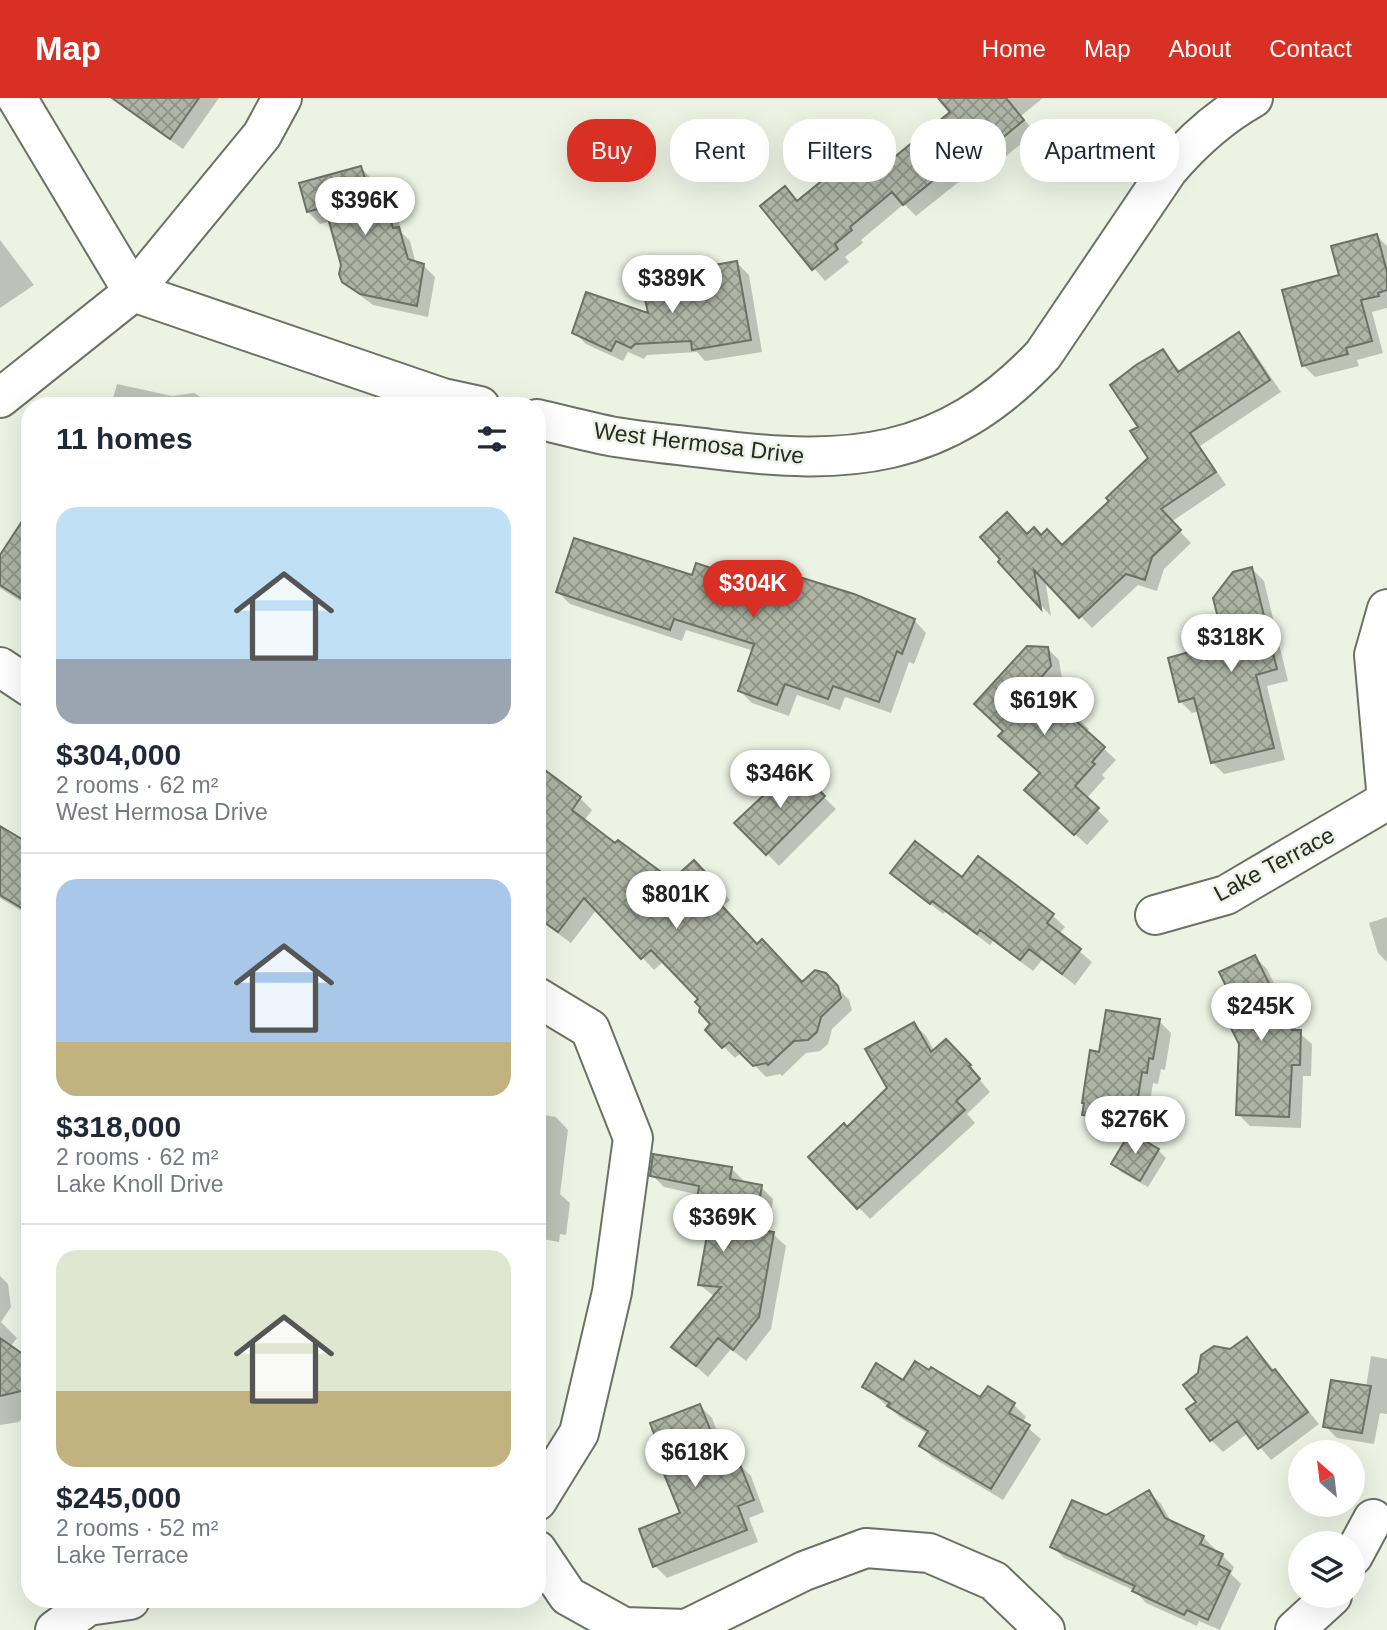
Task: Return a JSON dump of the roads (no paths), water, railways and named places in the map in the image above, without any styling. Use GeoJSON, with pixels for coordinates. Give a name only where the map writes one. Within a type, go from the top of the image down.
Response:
{"type":"FeatureCollection","features":[{"type":"Feature","properties":{"kind":"street"},"geometry":{"type":"LineString","coordinates":[[18,98],[133,292],[440,397]]}},
{"type":"Feature","properties":{"kind":"street"},"geometry":{"type":"LineString","coordinates":[[0,398],[133,292],[262,135],[282,98]]}},
{"type":"Feature","properties":{"kind":"street","name":"West Hermosa Drive"},"geometry":{"type":"LineString","coordinates":[[546,421],[615,437],[801,458],[869,453],[909,443],[948,427],[988,404],[1043,355],[1168,170],[1202,136],[1237,107],[1253,98]]}},
{"type":"Feature","properties":{"kind":"street"},"geometry":{"type":"LineString","coordinates":[[1387,609],[1374,655],[1387,801]]}},
{"type":"Feature","properties":{"kind":"street"},"geometry":{"type":"LineString","coordinates":[[0,667],[21,681]]}},
{"type":"Feature","properties":{"kind":"street","name":"Lake Terrace"},"geometry":{"type":"LineString","coordinates":[[1155,915],[1226,895],[1387,801]]}},
{"type":"Feature","properties":{"kind":"street"},"geometry":{"type":"LineString","coordinates":[[546,1002],[590,1029],[633,1138],[611,1293],[579,1433],[546,1486]]}},
{"type":"Feature","properties":{"kind":"street"},"geometry":{"type":"LineString","coordinates":[[1365,1534],[1373,1519]]}},
{"type":"Feature","properties":{"kind":"street"},"geometry":{"type":"LineString","coordinates":[[546,1563],[568,1596],[624,1627],[686,1629],[804,1571],[866,1548],[929,1553],[994,1581],[1045,1630]]}},
{"type":"Feature","properties":{"kind":"street"},"geometry":{"type":"LineString","coordinates":[[55,1630],[85,1608]]}},
{"type":"Feature","properties":{"kind":"street"},"geometry":{"type":"LineString","coordinates":[[1295,1630],[1319,1608]]}}]}
